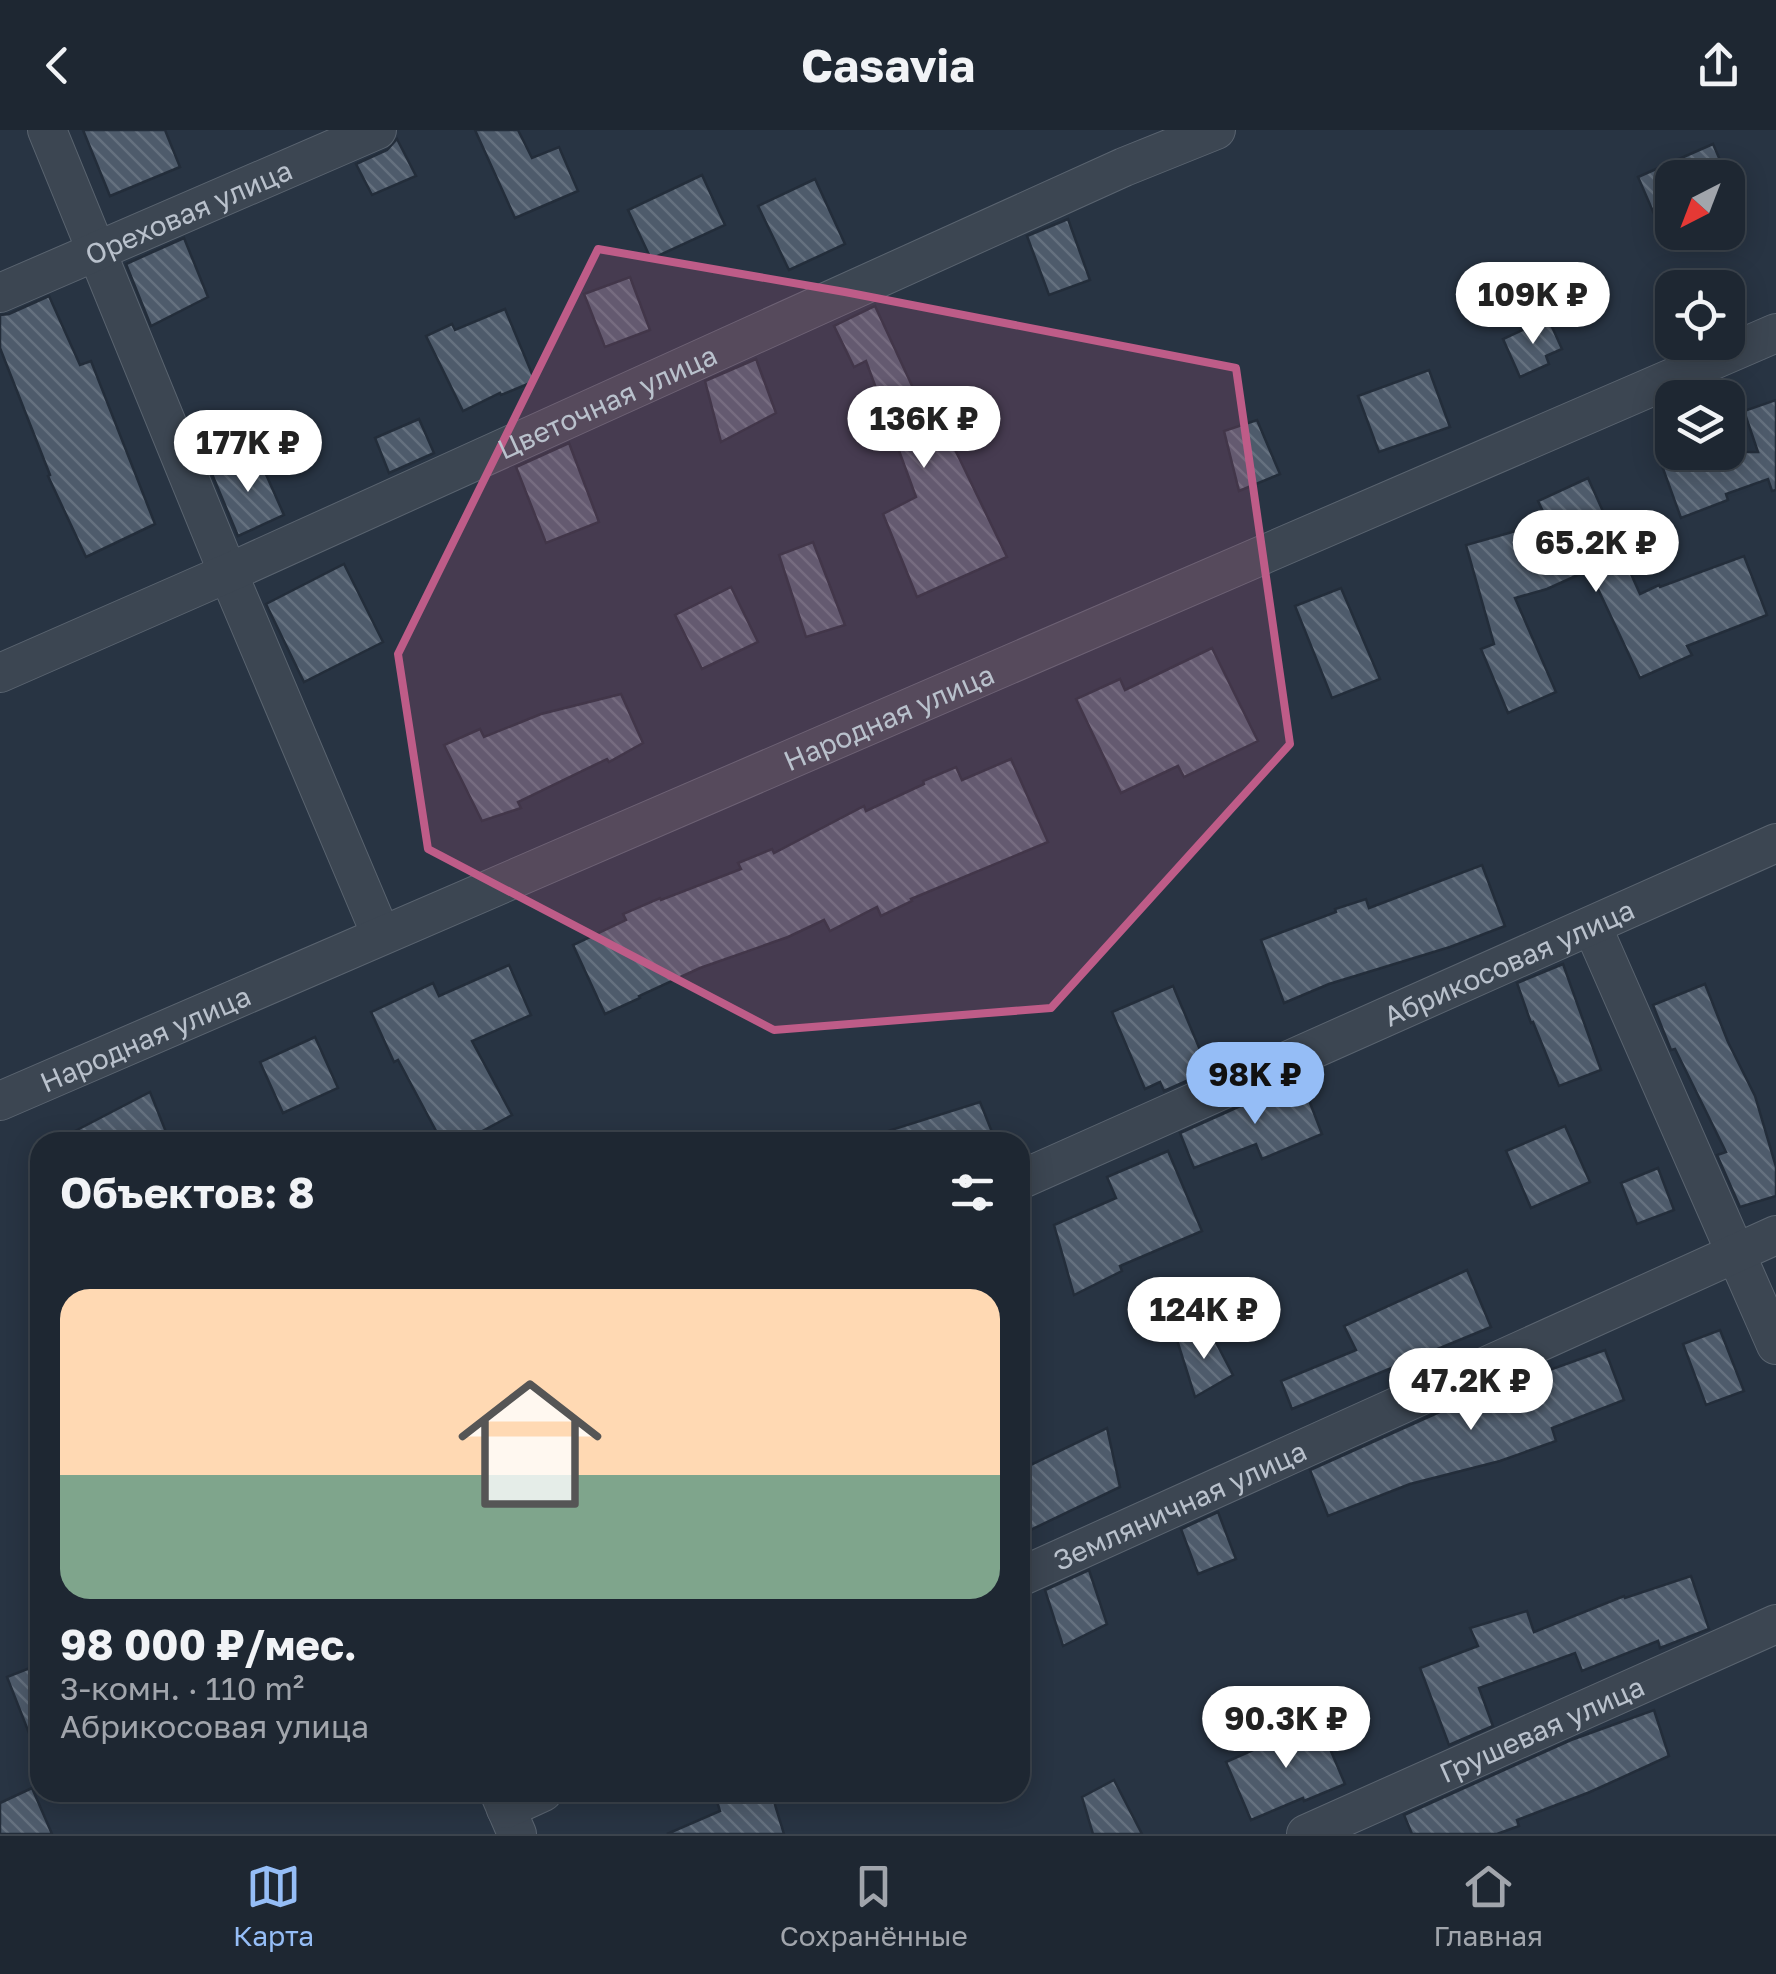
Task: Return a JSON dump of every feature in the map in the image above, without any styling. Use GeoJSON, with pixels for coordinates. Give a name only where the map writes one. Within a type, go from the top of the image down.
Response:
{"type":"FeatureCollection","features":[{"type":"Feature","properties":{"kind":"street"},"geometry":{"type":"LineString","coordinates":[[48,130],[228,573],[382,936]]}},
{"type":"Feature","properties":{"kind":"street","name":"Ореховая улица"},"geometry":{"type":"LineString","coordinates":[[0,293],[377,130]]}},
{"type":"Feature","properties":{"kind":"street","name":"Цветочная улица"},"geometry":{"type":"LineString","coordinates":[[0,673],[1124,167],[1216,130]]}},
{"type":"Feature","properties":{"kind":"street","name":"Народная улица"},"geometry":{"type":"LineString","coordinates":[[0,1101],[1776,334]]}},
{"type":"Feature","properties":{"kind":"street","name":"Абрикосовая улица"},"geometry":{"type":"LineString","coordinates":[[1030,1176],[1776,843]]}},
{"type":"Feature","properties":{"kind":"street"},"geometry":{"type":"LineString","coordinates":[[1592,926],[1776,1345]]}},
{"type":"Feature","properties":{"kind":"street","name":"Земляничная улица"},"geometry":{"type":"LineString","coordinates":[[1030,1571],[1776,1234]]}},
{"type":"Feature","properties":{"kind":"street","name":"Грушевая улица"},"geometry":{"type":"LineString","coordinates":[[1306,1834],[1776,1624]]}},
{"type":"Feature","properties":{"kind":"highlighted area"},"geometry":{"type":"Polygon","coordinates":[[[598,249],[845,292],[1236,368],[1290,744],[1051,1008],[774,1030],[428,849],[398,654],[598,249]]]}},
{"type":"Feature","properties":{"kind":"building"},"geometry":{"type":"Polygon","coordinates":[[[83,130],[165,130],[180,167],[110,196],[83,130]]]}},
{"type":"Feature","properties":{"kind":"building"},"geometry":{"type":"Polygon","coordinates":[[[475,130],[518,130],[532,158],[559,147],[578,191],[515,218],[475,130]]]}},
{"type":"Feature","properties":{"kind":"building"},"geometry":{"type":"Polygon","coordinates":[[[397,139],[416,176],[372,195],[356,164],[387,150],[397,139]]]}},
{"type":"Feature","properties":{"kind":"building"},"geometry":{"type":"Polygon","coordinates":[[[1713,144],[1720,160],[1677,160],[1713,144]]]}},
{"type":"Feature","properties":{"kind":"building"},"geometry":{"type":"Polygon","coordinates":[[[1655,170],[1655,216],[1638,177],[1655,170]]]}},
{"type":"Feature","properties":{"kind":"building"},"geometry":{"type":"Polygon","coordinates":[[[702,175],[725,225],[651,259],[628,210],[702,175]]]}},
{"type":"Feature","properties":{"kind":"building"},"geometry":{"type":"Polygon","coordinates":[[[815,179],[845,244],[789,270],[758,206],[815,179]]]}},
{"type":"Feature","properties":{"kind":"building"},"geometry":{"type":"Polygon","coordinates":[[[1068,219],[1090,280],[1049,295],[1027,236],[1068,219]]]}},
{"type":"Feature","properties":{"kind":"building"},"geometry":{"type":"Polygon","coordinates":[[[184,238],[208,297],[151,326],[126,264],[184,238]]]}},
{"type":"Feature","properties":{"kind":"building"},"geometry":{"type":"Polygon","coordinates":[[[630,277],[650,330],[605,347],[584,294],[630,277]]]}},
{"type":"Feature","properties":{"kind":"building"},"geometry":{"type":"Polygon","coordinates":[[[49,296],[80,365],[91,361],[155,524],[86,557],[48,476],[0,348],[0,315],[49,296]]]}},
{"type":"Feature","properties":{"kind":"building"},"geometry":{"type":"Polygon","coordinates":[[[875,306],[920,403],[938,396],[953,433],[948,435],[1007,557],[917,597],[883,514],[916,497],[866,361],[854,367],[834,326],[875,306]]]}},
{"type":"Feature","properties":{"kind":"building"},"geometry":{"type":"Polygon","coordinates":[[[505,309],[535,381],[463,411],[426,336],[452,324],[455,330],[505,309]]]}},
{"type":"Feature","properties":{"kind":"building"},"geometry":{"type":"Polygon","coordinates":[[[1548,318],[1562,349],[1546,356],[1549,364],[1520,377],[1503,339],[1548,318]]]}},
{"type":"Feature","properties":{"kind":"building"},"geometry":{"type":"Polygon","coordinates":[[[756,359],[776,413],[721,442],[705,381],[756,359]]]}},
{"type":"Feature","properties":{"kind":"building"},"geometry":{"type":"Polygon","coordinates":[[[1429,370],[1450,427],[1379,452],[1358,396],[1429,370]]]}},
{"type":"Feature","properties":{"kind":"building"},"geometry":{"type":"Polygon","coordinates":[[[1776,400],[1776,490],[1772,491],[1768,479],[1726,494],[1728,500],[1681,518],[1664,470],[1745,470],[1745,452],[1758,452],[1745,411],[1776,400]]]}},
{"type":"Feature","properties":{"kind":"building"},"geometry":{"type":"Polygon","coordinates":[[[419,419],[434,453],[389,473],[375,438],[419,419]]]}},
{"type":"Feature","properties":{"kind":"building"},"geometry":{"type":"Polygon","coordinates":[[[1257,420],[1280,474],[1239,491],[1224,431],[1257,420]]]}},
{"type":"Feature","properties":{"kind":"building"},"geometry":{"type":"Polygon","coordinates":[[[569,443],[599,522],[546,543],[516,467],[569,443]]]}},
{"type":"Feature","properties":{"kind":"building"},"geometry":{"type":"Polygon","coordinates":[[[257,454],[284,515],[238,536],[212,474],[257,454]]]}},
{"type":"Feature","properties":{"kind":"building"},"geometry":{"type":"Polygon","coordinates":[[[1588,478],[1640,594],[1744,556],[1767,615],[1687,646],[1692,655],[1640,678],[1589,570],[1515,598],[1556,692],[1508,713],[1481,649],[1494,644],[1466,545],[1548,522],[1538,501],[1588,478]]]}},
{"type":"Feature","properties":{"kind":"building"},"geometry":{"type":"Polygon","coordinates":[[[813,542],[845,625],[806,637],[779,555],[813,542]]]}},
{"type":"Feature","properties":{"kind":"building"},"geometry":{"type":"Polygon","coordinates":[[[344,564],[383,642],[304,682],[266,604],[344,564]]]}},
{"type":"Feature","properties":{"kind":"building"},"geometry":{"type":"Polygon","coordinates":[[[731,587],[758,642],[702,669],[675,615],[731,587]]]}},
{"type":"Feature","properties":{"kind":"building"},"geometry":{"type":"Polygon","coordinates":[[[1341,588],[1380,679],[1332,698],[1295,606],[1341,588]]]}},
{"type":"Feature","properties":{"kind":"building"},"geometry":{"type":"Polygon","coordinates":[[[1212,648],[1258,741],[1184,777],[1178,766],[1121,793],[1076,699],[1120,679],[1125,690],[1212,648]]]}},
{"type":"Feature","properties":{"kind":"building"},"geometry":{"type":"Polygon","coordinates":[[[621,694],[643,743],[518,802],[521,808],[482,821],[444,745],[480,729],[484,737],[541,714],[621,694]]]}},
{"type":"Feature","properties":{"kind":"building"},"geometry":{"type":"Polygon","coordinates":[[[1011,759],[1048,842],[911,899],[881,916],[877,907],[830,931],[824,920],[700,968],[605,1014],[573,945],[626,920],[623,914],[741,869],[738,863],[772,849],[774,853],[864,806],[866,811],[956,767],[962,780],[1011,759]]]}},
{"type":"Feature","properties":{"kind":"building"},"geometry":{"type":"Polygon","coordinates":[[[1482,865],[1505,926],[1329,984],[1284,1003],[1261,940],[1336,912],[1335,909],[1366,899],[1369,908],[1482,865]]]}},
{"type":"Feature","properties":{"kind":"building"},"geometry":{"type":"Polygon","coordinates":[[[1563,964],[1601,1070],[1559,1086],[1517,983],[1563,964]]]}},
{"type":"Feature","properties":{"kind":"building"},"geometry":{"type":"Polygon","coordinates":[[[509,965],[531,1015],[472,1041],[512,1115],[481,1132],[437,1132],[398,1060],[394,1062],[371,1012],[433,983],[439,996],[509,965]]]}},
{"type":"Feature","properties":{"kind":"building"},"geometry":{"type":"Polygon","coordinates":[[[1705,984],[1755,1096],[1776,1167],[1776,1196],[1740,1207],[1717,1155],[1726,1152],[1675,1049],[1671,1050],[1653,1005],[1705,984]]]}},
{"type":"Feature","properties":{"kind":"building"},"geometry":{"type":"Polygon","coordinates":[[[1173,986],[1209,1071],[1164,1091],[1160,1082],[1145,1089],[1112,1012],[1173,986]]]}},
{"type":"Feature","properties":{"kind":"building"},"geometry":{"type":"Polygon","coordinates":[[[315,1037],[338,1088],[283,1113],[260,1062],[315,1037]]]}},
{"type":"Feature","properties":{"kind":"building"},"geometry":{"type":"Polygon","coordinates":[[[1302,1082],[1322,1134],[1262,1159],[1256,1144],[1194,1168],[1180,1133],[1302,1082]]]}},
{"type":"Feature","properties":{"kind":"building"},"geometry":{"type":"Polygon","coordinates":[[[150,1092],[166,1132],[73,1132],[150,1092]]]}},
{"type":"Feature","properties":{"kind":"building"},"geometry":{"type":"Polygon","coordinates":[[[980,1102],[992,1132],[885,1132],[980,1102]]]}},
{"type":"Feature","properties":{"kind":"building"},"geometry":{"type":"Polygon","coordinates":[[[1565,1126],[1590,1182],[1531,1208],[1506,1151],[1565,1126]]]}},
{"type":"Feature","properties":{"kind":"building"},"geometry":{"type":"Polygon","coordinates":[[[1168,1151],[1202,1231],[1120,1266],[1122,1271],[1074,1295],[1054,1225],[1116,1198],[1107,1177],[1168,1151]]]}},
{"type":"Feature","properties":{"kind":"building"},"geometry":{"type":"Polygon","coordinates":[[[1658,1168],[1674,1210],[1637,1224],[1621,1183],[1658,1168]]]}},
{"type":"Feature","properties":{"kind":"building"},"geometry":{"type":"Polygon","coordinates":[[[1467,1270],[1491,1327],[1292,1409],[1281,1381],[1356,1350],[1344,1326],[1467,1270]]]}},
{"type":"Feature","properties":{"kind":"building"},"geometry":{"type":"Polygon","coordinates":[[[1209,1329],[1233,1375],[1195,1397],[1177,1340],[1209,1329]]]}},
{"type":"Feature","properties":{"kind":"building"},"geometry":{"type":"Polygon","coordinates":[[[1720,1330],[1744,1391],[1706,1405],[1683,1344],[1720,1330]]]}},
{"type":"Feature","properties":{"kind":"building"},"geometry":{"type":"Polygon","coordinates":[[[1605,1350],[1624,1400],[1552,1428],[1556,1441],[1500,1461],[1410,1484],[1328,1516],[1310,1470],[1493,1388],[1605,1350]]]}},
{"type":"Feature","properties":{"kind":"building"},"geometry":{"type":"Polygon","coordinates":[[[1107,1428],[1120,1487],[1030,1530],[1030,1465],[1107,1428]]]}},
{"type":"Feature","properties":{"kind":"building"},"geometry":{"type":"Polygon","coordinates":[[[1218,1512],[1236,1559],[1198,1574],[1181,1529],[1218,1512]]]}},
{"type":"Feature","properties":{"kind":"building"},"geometry":{"type":"Polygon","coordinates":[[[1089,1570],[1107,1624],[1063,1646],[1045,1590],[1089,1570]]]}},
{"type":"Feature","properties":{"kind":"building"},"geometry":{"type":"Polygon","coordinates":[[[1691,1576],[1709,1629],[1660,1648],[1658,1641],[1582,1671],[1575,1653],[1479,1688],[1493,1726],[1449,1745],[1420,1668],[1478,1646],[1470,1628],[1527,1611],[1534,1632],[1624,1596],[1691,1576]]]}},
{"type":"Feature","properties":{"kind":"building"},"geometry":{"type":"Polygon","coordinates":[[[30,1668],[30,1736],[7,1677],[30,1668]]]}},
{"type":"Feature","properties":{"kind":"building"},"geometry":{"type":"Polygon","coordinates":[[[1654,1710],[1669,1756],[1517,1820],[1519,1826],[1497,1834],[1412,1834],[1404,1815],[1571,1740],[1654,1710]]]}},
{"type":"Feature","properties":{"kind":"building"},"geometry":{"type":"Polygon","coordinates":[[[1319,1723],[1345,1784],[1251,1820],[1226,1762],[1279,1736],[1319,1723]]]}},
{"type":"Feature","properties":{"kind":"building"},"geometry":{"type":"Polygon","coordinates":[[[1114,1780],[1142,1834],[1093,1834],[1082,1797],[1114,1780]]]}},
{"type":"Feature","properties":{"kind":"building"},"geometry":{"type":"Polygon","coordinates":[[[30,1789],[30,1802],[38,1802],[52,1834],[0,1834],[0,1803],[30,1789]]]}},
{"type":"Feature","properties":{"kind":"building"},"geometry":{"type":"Polygon","coordinates":[[[717,1802],[774,1802],[784,1834],[667,1834],[720,1811],[717,1802]]]}}]}
